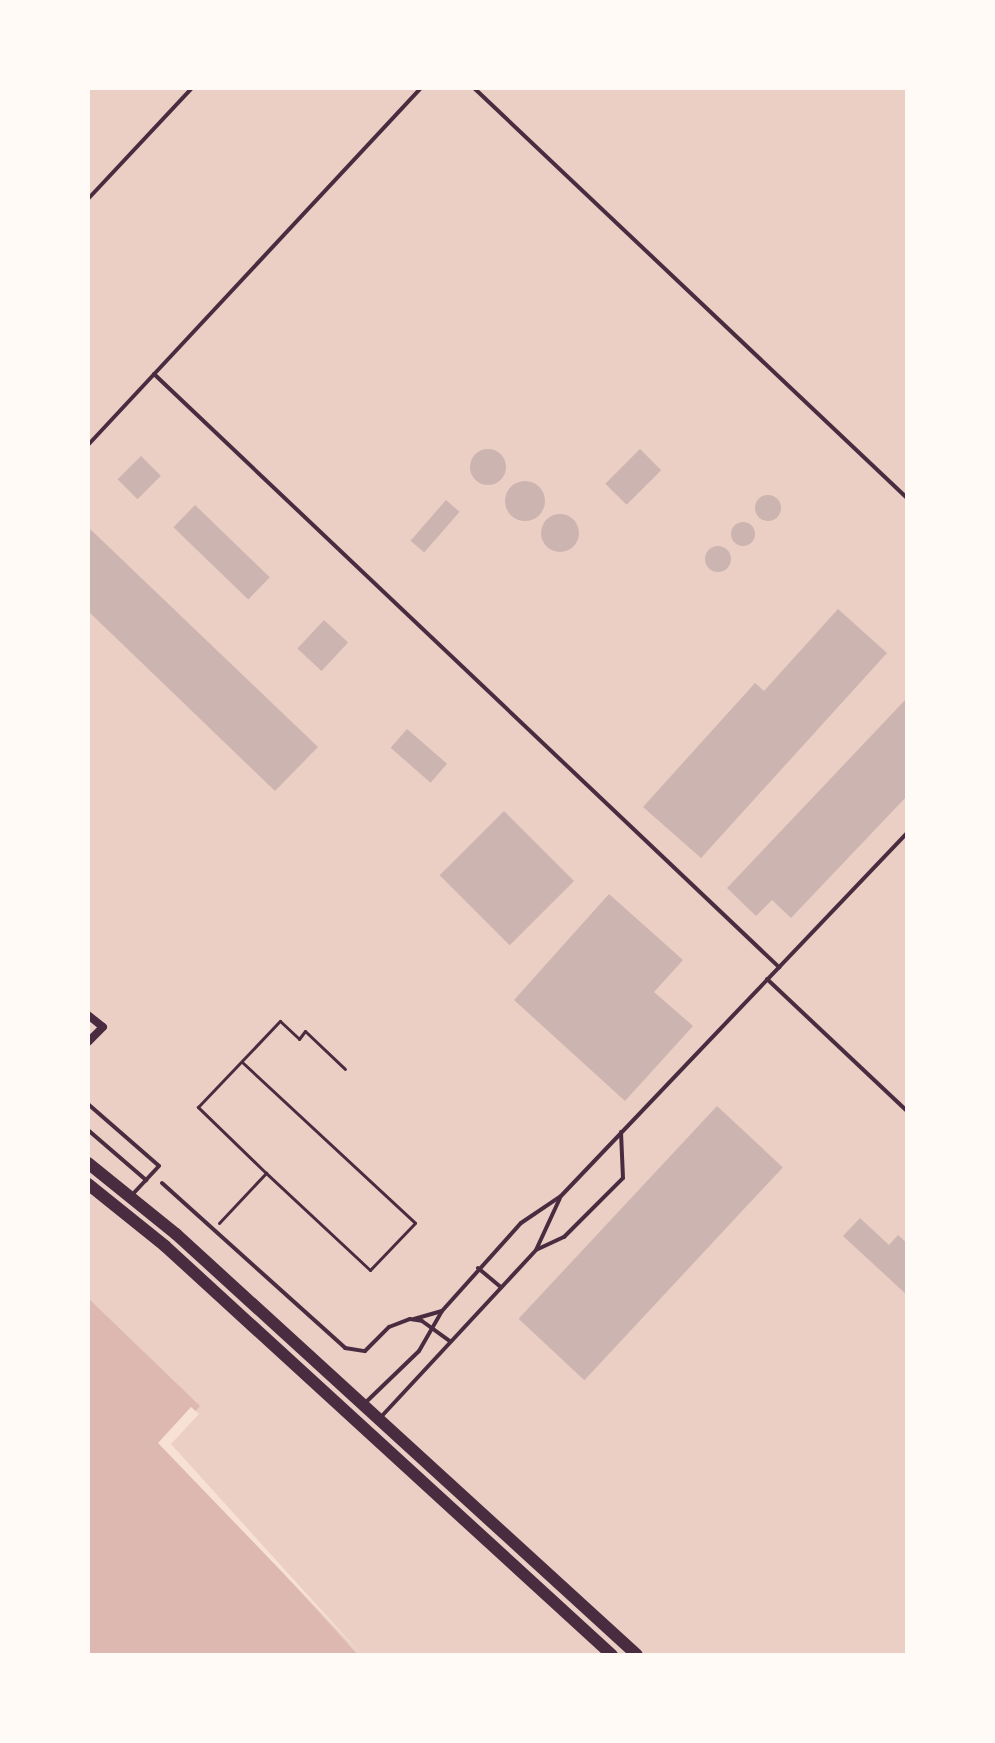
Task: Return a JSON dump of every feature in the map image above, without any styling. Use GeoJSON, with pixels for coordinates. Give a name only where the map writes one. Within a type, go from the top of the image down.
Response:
{"type":"FeatureCollection","features":[{"type":"Feature","properties":{"kind":"main road"},"geometry":{"type":"LineString","coordinates":[[88,1163],[379,1419],[637,1655]]}},
{"type":"Feature","properties":{"kind":"main road"},"geometry":{"type":"LineString","coordinates":[[88,1184],[165,1246],[612,1655]]}},
{"type":"Feature","properties":{"kind":"street"},"geometry":{"type":"LineString","coordinates":[[88,1015],[103,1027],[88,1042]]}},
{"type":"Feature","properties":{"kind":"lane"},"geometry":{"type":"LineString","coordinates":[[88,199],[192,88]]}},
{"type":"Feature","properties":{"kind":"lane"},"geometry":{"type":"LineString","coordinates":[[88,445],[421,88]]}},
{"type":"Feature","properties":{"kind":"lane"},"geometry":{"type":"LineString","coordinates":[[474,88],[907,498]]}},
{"type":"Feature","properties":{"kind":"lane"},"geometry":{"type":"LineString","coordinates":[[154,374],[779,967]]}},
{"type":"Feature","properties":{"kind":"lane"},"geometry":{"type":"LineString","coordinates":[[363,1405],[419,1351],[442,1311],[478,1268],[521,1223],[561,1196],[907,833]]}},
{"type":"Feature","properties":{"kind":"lane"},"geometry":{"type":"LineString","coordinates":[[767,979],[907,1111]]}},
{"type":"Feature","properties":{"kind":"lane"},"geometry":{"type":"LineString","coordinates":[[88,1104],[159,1166],[130,1197]]}},
{"type":"Feature","properties":{"kind":"lane"},"geometry":{"type":"LineString","coordinates":[[88,1130],[146,1180]]}},
{"type":"Feature","properties":{"kind":"lane"},"geometry":{"type":"LineString","coordinates":[[536,1250],[564,1237],[623,1178],[621,1132]]}},
{"type":"Feature","properties":{"kind":"lane"},"geometry":{"type":"LineString","coordinates":[[162,1183],[351,1351],[365,1351],[389,1327],[442,1311]]}},
{"type":"Feature","properties":{"kind":"lane"},"geometry":{"type":"LineString","coordinates":[[379,1419],[536,1250],[561,1196]]}},
{"type":"Feature","properties":{"kind":"lane"},"geometry":{"type":"LineString","coordinates":[[478,1268],[501,1287]]}},
{"type":"Feature","properties":{"kind":"lane"},"geometry":{"type":"LineString","coordinates":[[410,1319],[432,1328],[450,1341]]}},
{"type":"Feature","properties":{"kind":"path"},"geometry":{"type":"LineString","coordinates":[[242,1062],[415,1223],[370,1270],[198,1107],[280,1021],[299,1039],[305,1031],[345,1069]]}},
{"type":"Feature","properties":{"kind":"path"},"geometry":{"type":"LineString","coordinates":[[214,1229],[266,1173]]}},
{"type":"Feature","properties":{"kind":"shaded area"},"geometry":{"type":"Polygon","coordinates":[[[88,88],[907,88],[907,1655],[88,1655],[88,88]]]}},
{"type":"Feature","properties":{"kind":"shaded area"},"geometry":{"type":"Polygon","coordinates":[[[88,1298],[200,1406],[166,1444],[358,1655],[88,1655],[88,1298]]]}},
{"type":"Feature","properties":{"kind":"pier"},"geometry":{"type":"Polygon","coordinates":[[[191,1407],[199,1414],[171,1444],[362,1655],[158,1443],[191,1407]]]}},
{"type":"Feature","properties":{"kind":"building"},"geometry":{"type":"Polygon","coordinates":[[[488,449],[501,454],[506,467],[501,480],[488,485],[475,480],[470,467],[475,454],[488,449]]]}},
{"type":"Feature","properties":{"kind":"building"},"geometry":{"type":"Polygon","coordinates":[[[640,449],[661,470],[627,505],[605,484],[640,449]]]}},
{"type":"Feature","properties":{"kind":"building"},"geometry":{"type":"Polygon","coordinates":[[[141,456],[161,476],[137,499],[118,479],[141,456]]]}},
{"type":"Feature","properties":{"kind":"building"},"geometry":{"type":"Polygon","coordinates":[[[525,481],[539,487],[545,501],[539,515],[525,521],[511,515],[505,501],[511,487],[525,481]]]}},
{"type":"Feature","properties":{"kind":"building"},"geometry":{"type":"Polygon","coordinates":[[[768,495],[777,499],[781,508],[777,517],[768,521],[759,517],[755,508],[759,499],[768,495]]]}},
{"type":"Feature","properties":{"kind":"building"},"geometry":{"type":"Polygon","coordinates":[[[446,500],[460,512],[424,553],[411,541],[446,500]]]}},
{"type":"Feature","properties":{"kind":"building"},"geometry":{"type":"Polygon","coordinates":[[[195,505],[270,577],[248,600],[173,527],[195,505]]]}},
{"type":"Feature","properties":{"kind":"building"},"geometry":{"type":"Polygon","coordinates":[[[560,514],[574,519],[579,533],[574,547],[560,552],[546,547],[541,533],[546,519],[560,514]]]}},
{"type":"Feature","properties":{"kind":"building"},"geometry":{"type":"Polygon","coordinates":[[[743,522],[754,529],[755,534],[748,545],[743,546],[732,539],[731,534],[738,523],[743,522]]]}},
{"type":"Feature","properties":{"kind":"building"},"geometry":{"type":"Polygon","coordinates":[[[88,527],[318,747],[275,791],[88,611],[88,527]]]}},
{"type":"Feature","properties":{"kind":"building"},"geometry":{"type":"Polygon","coordinates":[[[718,546],[727,550],[731,559],[727,568],[718,572],[709,568],[705,559],[709,550],[718,546]]]}},
{"type":"Feature","properties":{"kind":"building"},"geometry":{"type":"Polygon","coordinates":[[[838,609],[887,653],[701,858],[643,807],[755,683],[764,691],[838,609]]]}},
{"type":"Feature","properties":{"kind":"building"},"geometry":{"type":"Polygon","coordinates":[[[324,620],[348,643],[322,671],[297,649],[324,620]]]}},
{"type":"Feature","properties":{"kind":"building"},"geometry":{"type":"Polygon","coordinates":[[[907,698],[907,796],[791,918],[772,900],[756,916],[727,888],[907,698]]]}},
{"type":"Feature","properties":{"kind":"building"},"geometry":{"type":"Polygon","coordinates":[[[407,729],[447,764],[431,783],[391,748],[407,729]]]}},
{"type":"Feature","properties":{"kind":"building"},"geometry":{"type":"Polygon","coordinates":[[[504,811],[574,881],[510,945],[440,875],[504,811]]]}},
{"type":"Feature","properties":{"kind":"building"},"geometry":{"type":"Polygon","coordinates":[[[609,894],[683,960],[654,992],[693,1026],[625,1101],[514,1000],[609,894]]]}},
{"type":"Feature","properties":{"kind":"building"},"geometry":{"type":"Polygon","coordinates":[[[717,1106],[783,1167],[584,1380],[519,1319],[717,1106]]]}},
{"type":"Feature","properties":{"kind":"building"},"geometry":{"type":"Polygon","coordinates":[[[860,1218],[889,1245],[898,1235],[907,1243],[907,1295],[843,1236],[860,1218]]]}}]}
